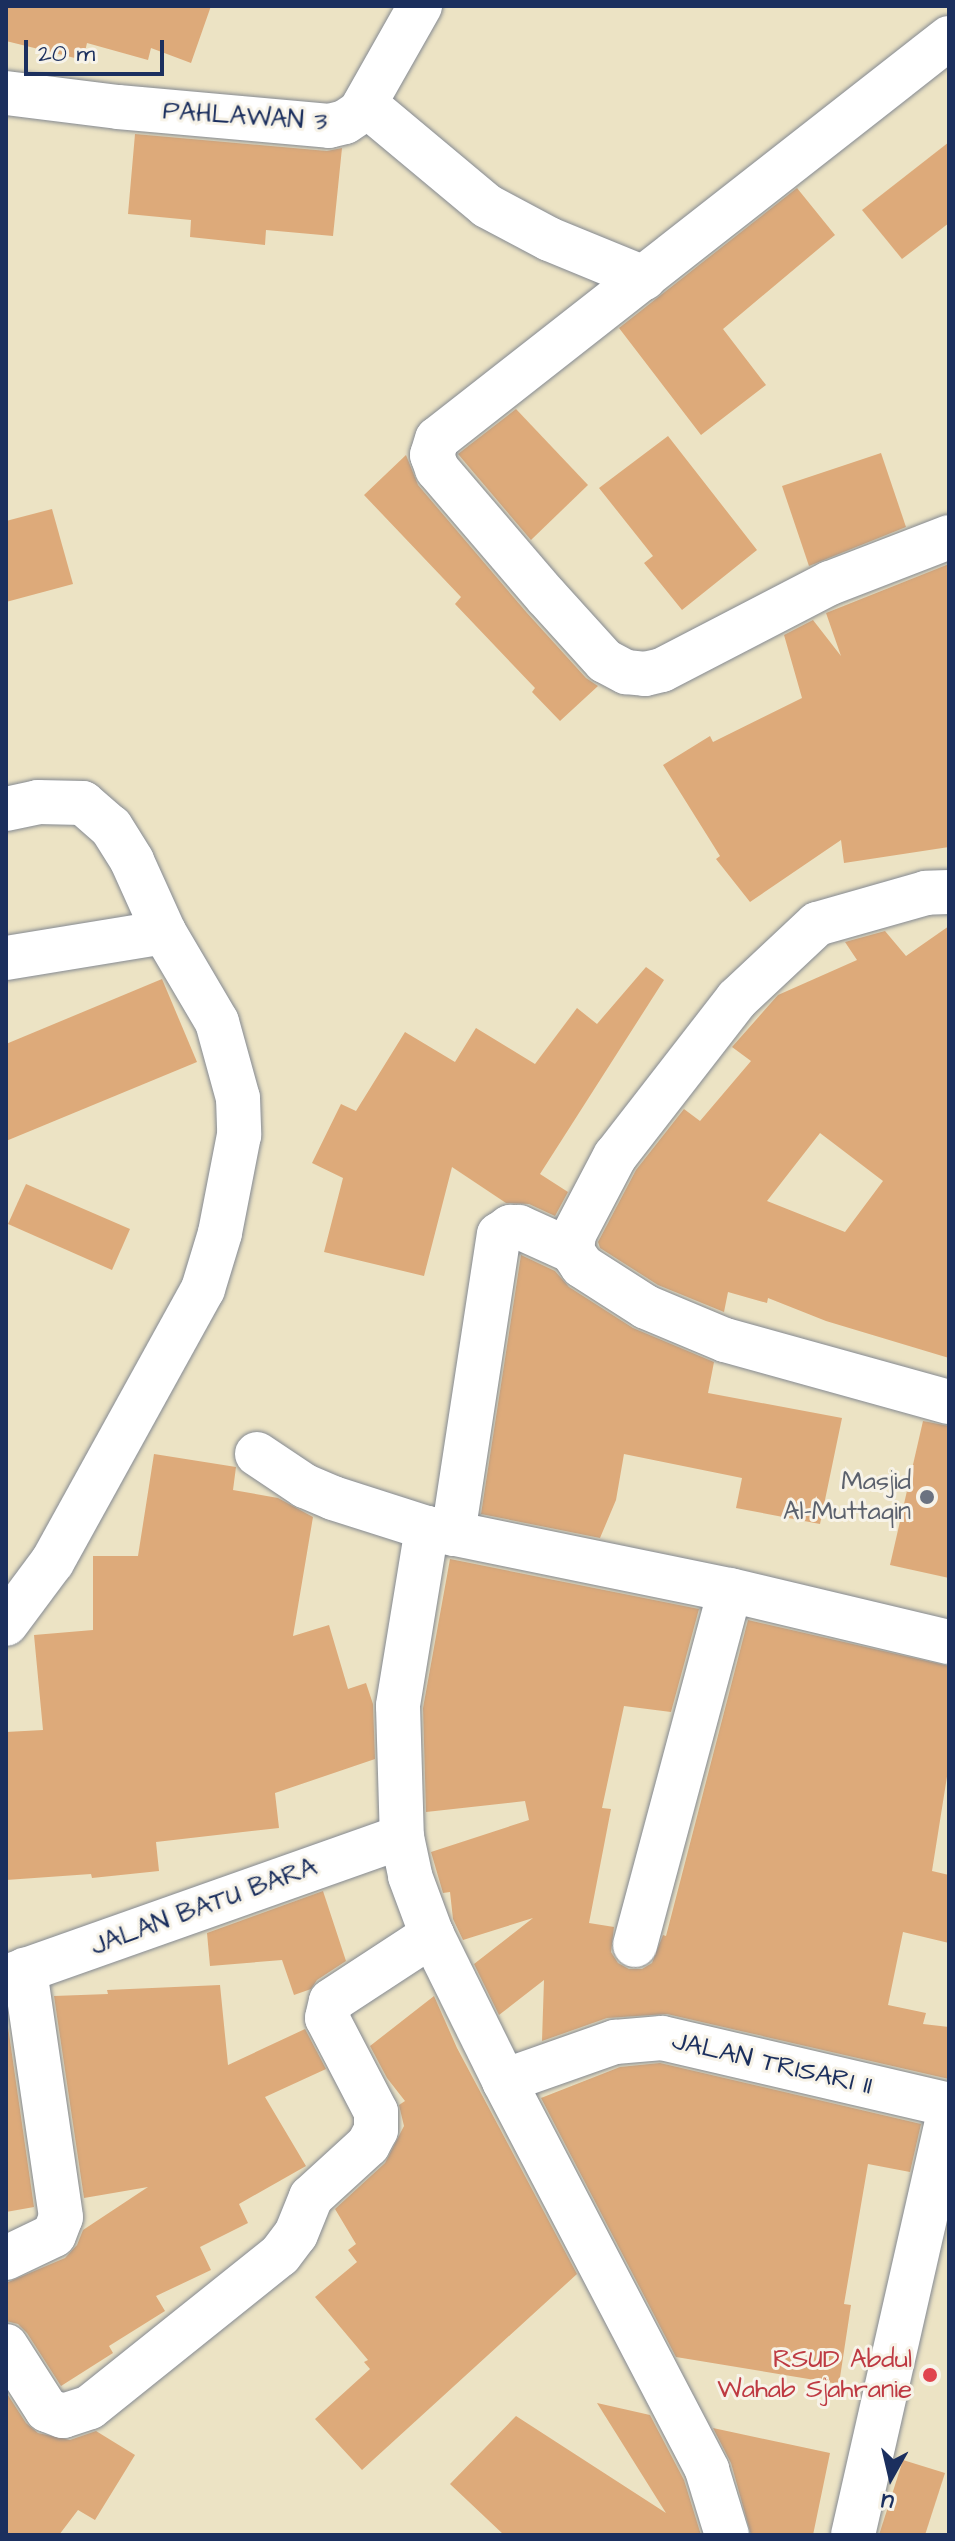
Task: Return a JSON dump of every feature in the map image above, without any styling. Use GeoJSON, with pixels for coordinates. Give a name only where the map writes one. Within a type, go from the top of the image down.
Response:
{"type":"FeatureCollection","features":[{"type":"Feature","properties":{"kind":"street","name":"PAHLAWAN 3"},"geometry":{"type":"LineString","coordinates":[[6,93],[309,126],[345,122],[365,104],[420,6]]}},
{"type":"Feature","properties":{"kind":"street"},"geometry":{"type":"LineString","coordinates":[[949,38],[437,439],[432,455],[437,469],[605,661],[626,672],[645,674],[662,670],[830,583],[949,537]]}},
{"type":"Feature","properties":{"kind":"street"},"geometry":{"type":"LineString","coordinates":[[365,104],[487,206],[549,239],[644,278]]}},
{"type":"Feature","properties":{"kind":"street"},"geometry":{"type":"LineString","coordinates":[[6,809],[38,802],[83,803],[111,827],[132,861],[164,932],[217,1022],[231,1063],[238,1098],[239,1135],[232,1182],[203,1289],[52,1562],[6,1624]]}},
{"type":"Feature","properties":{"kind":"street"},"geometry":{"type":"LineString","coordinates":[[572,1251],[574,1234],[615,1156],[737,999],[817,924],[926,893],[949,892]]}},
{"type":"Feature","properties":{"kind":"street"},"geometry":{"type":"LineString","coordinates":[[6,958],[164,932]]}},
{"type":"Feature","properties":{"kind":"street"},"geometry":{"type":"LineString","coordinates":[[727,2535],[707,2470],[504,2081],[432,1935],[410,1876],[402,1837],[398,1706],[440,1531],[499,1235],[510,1227],[519,1227],[572,1251],[582,1266],[646,1307],[725,1340],[949,1402]]}},
{"type":"Feature","properties":{"kind":"street"},"geometry":{"type":"LineString","coordinates":[[257,1454],[305,1486],[333,1498],[440,1531],[730,1590],[949,1642]]}},
{"type":"Feature","properties":{"kind":"street"},"geometry":{"type":"LineString","coordinates":[[635,1945],[730,1590]]}},
{"type":"Feature","properties":{"kind":"street","name":"JALAN BATU BARA"},"geometry":{"type":"LineString","coordinates":[[16,1974],[402,1837]]}},
{"type":"Feature","properties":{"kind":"street"},"geometry":{"type":"LineString","coordinates":[[6,2346],[47,2410],[63,2416],[90,2407],[280,2255],[296,2234],[311,2197],[368,2145],[376,2130],[376,2112],[327,2012],[336,1997],[432,1935]]}},
{"type":"Feature","properties":{"kind":"street"},"geometry":{"type":"LineString","coordinates":[[6,2258],[54,2235],[61,2217],[16,1974]]}},
{"type":"Feature","properties":{"kind":"street","name":"JALAN TRISARI II"},"geometry":{"type":"LineString","coordinates":[[504,2081],[615,2042],[662,2038],[949,2105]]}},
{"type":"Feature","properties":{"kind":"street"},"geometry":{"type":"LineString","coordinates":[[853,2535],[949,2113]]}},
{"type":"Feature","properties":{"kind":"building"},"geometry":{"type":"Polygon","coordinates":[[[6,6],[211,6],[191,63],[151,48],[148,60],[87,43],[83,60],[6,41],[6,6]]]}},
{"type":"Feature","properties":{"kind":"building"},"geometry":{"type":"Polygon","coordinates":[[[135,134],[327,151],[342,148],[333,236],[266,230],[265,245],[190,237],[191,220],[128,214],[135,134]]]}},
{"type":"Feature","properties":{"kind":"building"},"geometry":{"type":"Polygon","coordinates":[[[949,142],[949,223],[902,259],[862,210],[949,142]]]}},
{"type":"Feature","properties":{"kind":"building"},"geometry":{"type":"Polygon","coordinates":[[[797,188],[835,235],[723,329],[766,385],[701,435],[619,328],[797,188]]]}},
{"type":"Feature","properties":{"kind":"building"},"geometry":{"type":"Polygon","coordinates":[[[516,409],[588,485],[531,540],[458,454],[516,409]]]}},
{"type":"Feature","properties":{"kind":"building"},"geometry":{"type":"Polygon","coordinates":[[[668,436],[757,550],[682,610],[644,563],[653,556],[599,488],[668,436]]]}},
{"type":"Feature","properties":{"kind":"building"},"geometry":{"type":"Polygon","coordinates":[[[881,453],[906,527],[809,566],[782,486],[881,453]]]}},
{"type":"Feature","properties":{"kind":"building"},"geometry":{"type":"Polygon","coordinates":[[[406,455],[418,485],[527,613],[586,678],[598,686],[560,721],[532,692],[535,688],[455,604],[461,597],[364,495],[406,455]]]}},
{"type":"Feature","properties":{"kind":"building"},"geometry":{"type":"Polygon","coordinates":[[[52,509],[73,584],[6,602],[6,521],[52,509]]]}},
{"type":"Feature","properties":{"kind":"building"},"geometry":{"type":"Polygon","coordinates":[[[949,564],[949,847],[844,863],[841,840],[750,902],[716,859],[720,856],[663,765],[710,736],[713,742],[802,698],[784,635],[813,620],[841,656],[826,613],[949,564]]]}},
{"type":"Feature","properties":{"kind":"building"},"geometry":{"type":"Polygon","coordinates":[[[949,926],[949,1358],[826,1321],[768,1298],[767,1303],[728,1292],[724,1312],[658,1285],[600,1248],[598,1242],[636,1170],[684,1109],[700,1121],[751,1061],[732,1047],[778,995],[857,960],[845,942],[885,931],[906,956],[949,926]],[[820,1133],[767,1201],[845,1232],[883,1181],[820,1133]]]}},
{"type":"Feature","properties":{"kind":"building"},"geometry":{"type":"Polygon","coordinates":[[[646,967],[664,980],[540,1174],[568,1192],[555,1216],[529,1204],[506,1203],[452,1167],[424,1276],[324,1252],[343,1178],[312,1163],[341,1104],[356,1111],[405,1032],[455,1062],[476,1028],[535,1064],[577,1008],[597,1024],[646,967]]]}},
{"type":"Feature","properties":{"kind":"building"},"geometry":{"type":"Polygon","coordinates":[[[162,979],[197,1062],[6,1141],[6,1044],[162,979]]]}},
{"type":"Feature","properties":{"kind":"building"},"geometry":{"type":"Polygon","coordinates":[[[26,1184],[130,1229],[112,1270],[8,1224],[26,1184]]]}},
{"type":"Feature","properties":{"kind":"building"},"geometry":{"type":"Polygon","coordinates":[[[521,1255],[555,1271],[569,1287],[633,1328],[714,1362],[708,1393],[842,1418],[820,1524],[736,1508],[742,1478],[624,1454],[616,1500],[600,1538],[481,1514],[521,1255]]]}},
{"type":"Feature","properties":{"kind":"building","name":"Masjid Al-Muttaqin"},"geometry":{"type":"Polygon","coordinates":[[[923,1421],[949,1426],[949,1578],[890,1565],[923,1421]]]}},
{"type":"Feature","properties":{"kind":"building"},"geometry":{"type":"Polygon","coordinates":[[[154,1454],[236,1467],[233,1490],[278,1498],[313,1517],[293,1636],[329,1625],[348,1689],[366,1683],[373,1704],[375,1759],[275,1793],[279,1828],[156,1842],[159,1871],[92,1878],[91,1874],[6,1880],[6,1732],[43,1730],[34,1635],[93,1630],[93,1556],[138,1556],[154,1454]]]}},
{"type":"Feature","properties":{"kind":"building"},"geometry":{"type":"Polygon","coordinates":[[[450,1559],[699,1609],[671,1712],[624,1706],[602,1808],[611,1809],[589,1923],[614,1927],[611,1952],[618,1963],[629,1969],[642,1969],[652,1963],[663,1935],[666,1936],[748,1620],[949,1666],[949,1764],[932,1871],[949,1875],[949,1943],[903,1932],[888,2005],[926,2013],[923,2024],[949,2027],[949,2079],[667,2014],[607,2018],[542,2041],[544,1980],[499,2015],[474,1964],[533,1918],[463,1940],[453,1919],[450,1892],[443,1893],[431,1852],[529,1820],[525,1801],[426,1812],[423,1708],[450,1559]]]}},
{"type":"Feature","properties":{"kind":"building"},"geometry":{"type":"Polygon","coordinates":[[[323,1891],[346,1961],[317,1980],[311,1989],[294,1995],[282,1960],[210,1966],[207,1933],[323,1891]]]}},
{"type":"Feature","properties":{"kind":"building"},"geometry":{"type":"Polygon","coordinates":[[[220,1985],[228,2065],[305,2029],[326,2069],[265,2097],[306,2166],[239,2204],[248,2223],[200,2247],[211,2270],[156,2296],[165,2311],[109,2346],[113,2353],[61,2386],[27,2333],[18,2324],[6,2321],[6,2283],[65,2258],[77,2245],[83,2230],[148,2187],[84,2198],[54,1996],[108,1994],[107,1990],[220,1985]]]}},
{"type":"Feature","properties":{"kind":"building"},"geometry":{"type":"Polygon","coordinates":[[[434,1996],[457,2048],[577,2274],[362,2470],[315,2419],[370,2369],[364,2362],[368,2360],[315,2297],[357,2262],[348,2250],[356,2244],[335,2209],[385,2163],[404,2126],[399,2105],[405,2101],[387,2078],[370,2046],[434,1996]]]}},
{"type":"Feature","properties":{"kind":"building"},"geometry":{"type":"Polygon","coordinates":[[[6,2013],[34,2207],[6,2212],[6,2013]]]}},
{"type":"Feature","properties":{"kind":"building"},"geometry":{"type":"Polygon","coordinates":[[[660,2063],[921,2124],[910,2172],[868,2164],[844,2304],[851,2305],[839,2384],[676,2357],[541,2098],[620,2067],[660,2063]]]}},
{"type":"Feature","properties":{"kind":"building"},"geometry":{"type":"Polygon","coordinates":[[[6,2392],[26,2423],[38,2433],[70,2440],[96,2431],[135,2455],[95,2520],[78,2510],[59,2535],[6,2535],[6,2392]]]}},
{"type":"Feature","properties":{"kind":"building"},"geometry":{"type":"Polygon","coordinates":[[[597,2403],[650,2415],[684,2480],[701,2535],[504,2535],[450,2484],[516,2416],[666,2513],[597,2403]]]}},
{"type":"Feature","properties":{"kind":"building"},"geometry":{"type":"Polygon","coordinates":[[[713,2428],[830,2453],[813,2535],[751,2535],[731,2463],[713,2428]]]}},
{"type":"Feature","properties":{"kind":"building"},"geometry":{"type":"Polygon","coordinates":[[[903,2460],[945,2473],[925,2535],[879,2535],[903,2460]]]}},
{"type":"Feature","properties":{"kind":"place","name":"Masjid Al-Muttaqin"},"geometry":{"type":"Point","coordinates":[927,1497]}},
{"type":"Feature","properties":{"kind":"place","name":"RSUD Abdul Wahab Sjahranie"},"geometry":{"type":"Point","coordinates":[930,2375]}}]}
